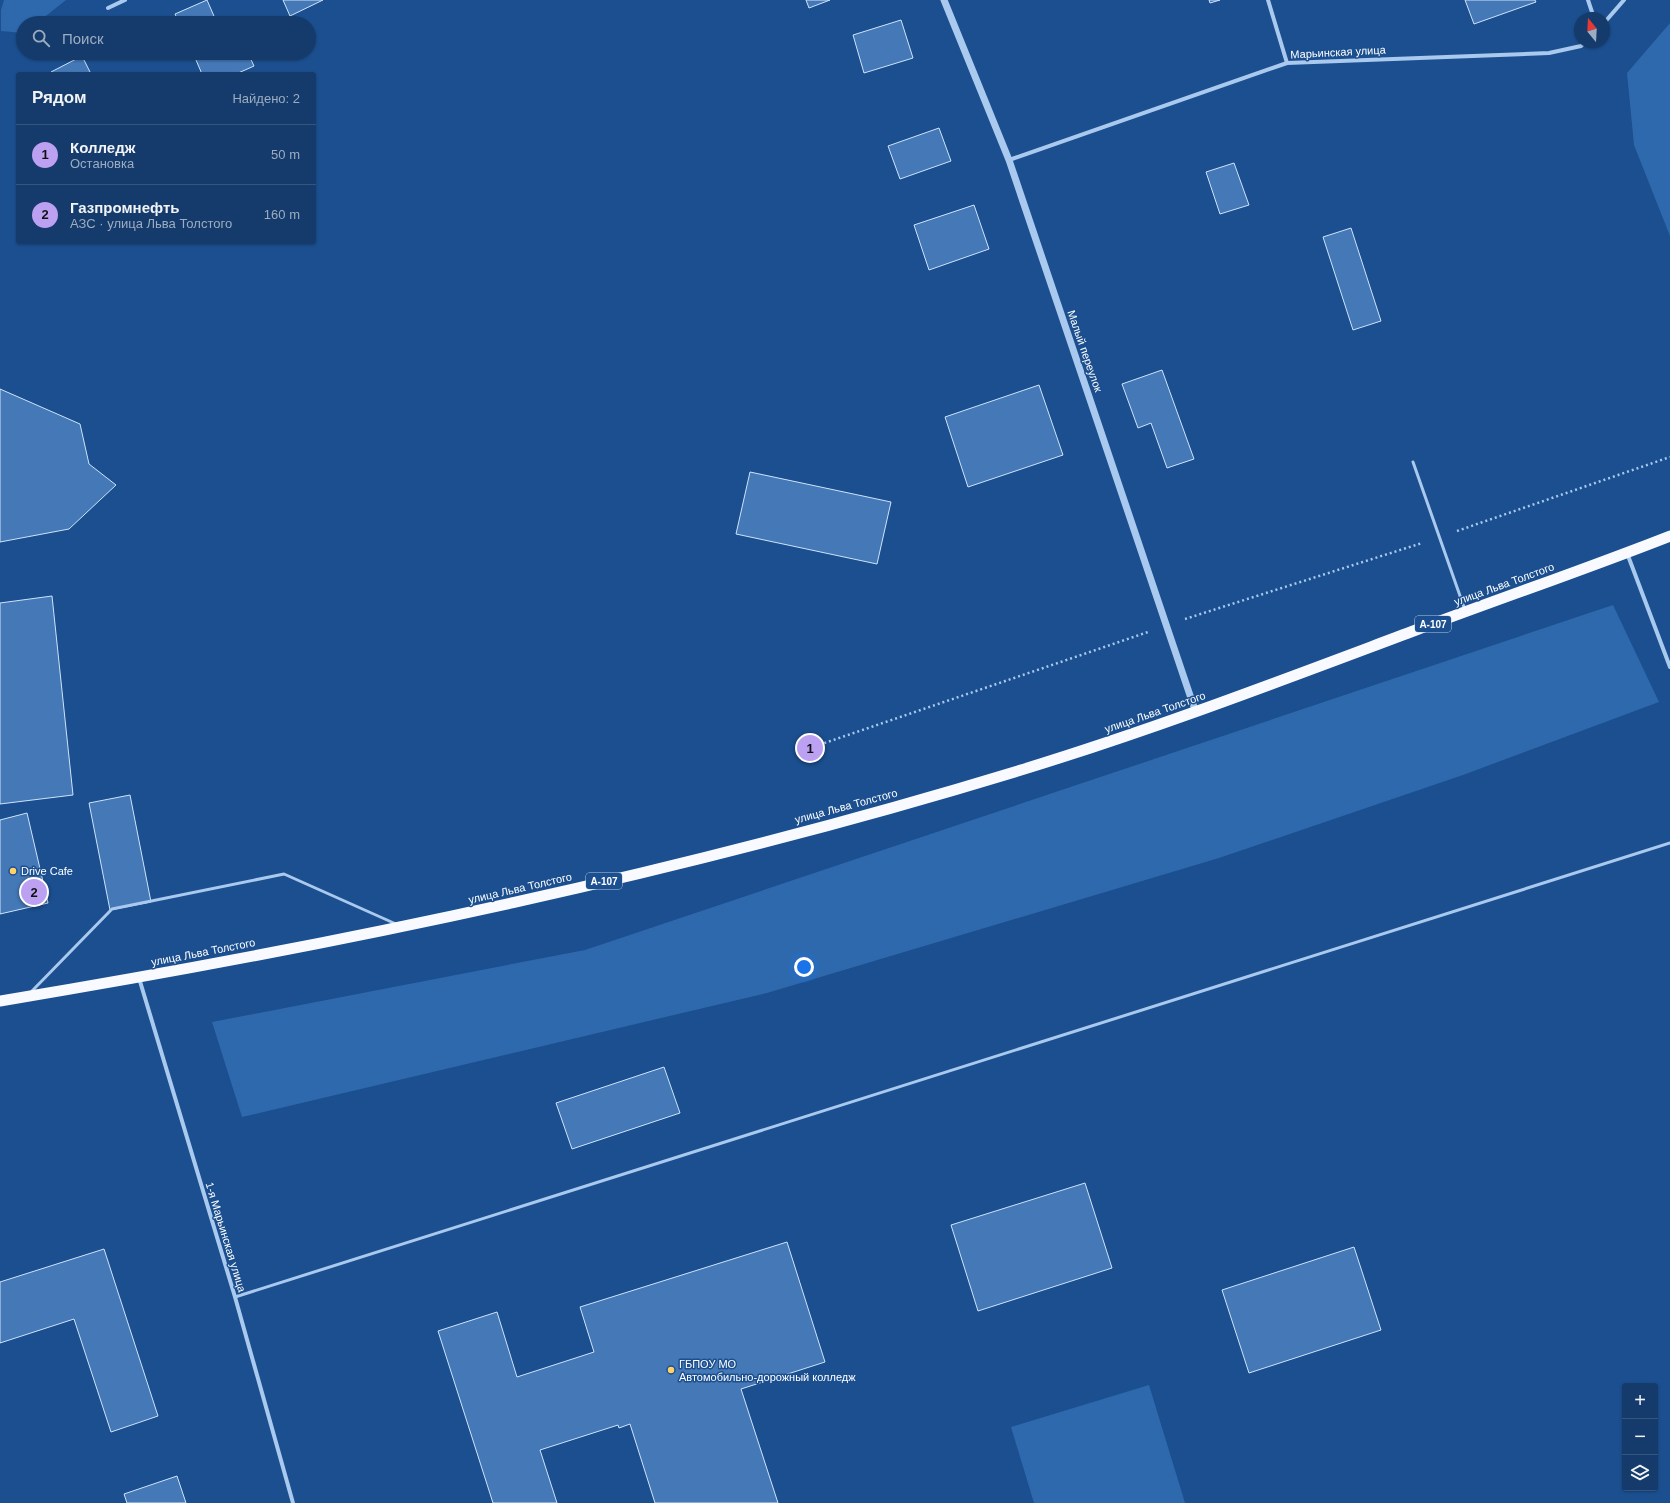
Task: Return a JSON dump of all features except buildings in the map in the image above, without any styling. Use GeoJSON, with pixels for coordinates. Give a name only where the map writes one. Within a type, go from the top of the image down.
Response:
{"type":"FeatureCollection","features":[{"type":"Feature","properties":{"kind":"highway","name":"улица Льва Толстого"},"geometry":{"type":"LineString","coordinates":[[0,1001],[139,978],[470,913],[672,865],[889,809],[1022,770],[1196,713],[1670,536]]}},
{"type":"Feature","properties":{"kind":"street"},"geometry":{"type":"LineString","coordinates":[[108,8],[125,0]]}},
{"type":"Feature","properties":{"kind":"street","name":"Малый переулок"},"geometry":{"type":"LineString","coordinates":[[944,0],[1009,160],[1196,713]]}},
{"type":"Feature","properties":{"kind":"street"},"geometry":{"type":"LineString","coordinates":[[1268,0],[1288,63]]}},
{"type":"Feature","properties":{"kind":"street"},"geometry":{"type":"LineString","coordinates":[[1588,0],[1592,12]]}},
{"type":"Feature","properties":{"kind":"street"},"geometry":{"type":"LineString","coordinates":[[1610,16],[1624,0]]}},
{"type":"Feature","properties":{"kind":"street","name":"Марьинская улица"},"geometry":{"type":"LineString","coordinates":[[1009,160],[1288,63],[1549,53],[1574,48]]}},
{"type":"Feature","properties":{"kind":"street"},"geometry":{"type":"LineString","coordinates":[[1627,553],[1670,667]]}},
{"type":"Feature","properties":{"kind":"street","name":"1-я Марьинская улица"},"geometry":{"type":"LineString","coordinates":[[139,978],[235,1297],[293,1503]]}},
{"type":"Feature","properties":{"kind":"lane"},"geometry":{"type":"LineString","coordinates":[[1413,462],[1465,612]]}},
{"type":"Feature","properties":{"kind":"lane"},"geometry":{"type":"LineString","coordinates":[[235,1297],[1670,843]]}},
{"type":"Feature","properties":{"kind":"lane"},"geometry":{"type":"LineString","coordinates":[[28,996],[112,909],[284,874],[401,927]]}},
{"type":"Feature","properties":{"kind":"path"},"geometry":{"type":"LineString","coordinates":[[810,748],[1166,626],[1439,537],[1670,457]]}},
{"type":"Feature","properties":{"kind":"shaded area"},"geometry":{"type":"Polygon","coordinates":[[[4,0],[66,0],[46,16],[16,16],[16,32],[1,31],[1,10],[4,0]]]}},
{"type":"Feature","properties":{"kind":"shaded area"},"geometry":{"type":"Polygon","coordinates":[[[1670,23],[1670,236],[1634,145],[1627,73],[1670,23]]]}},
{"type":"Feature","properties":{"kind":"shaded area"},"geometry":{"type":"Polygon","coordinates":[[[1613,605],[1659,702],[1463,775],[1219,858],[767,993],[242,1117],[212,1022],[585,950],[1613,605]]]}},
{"type":"Feature","properties":{"kind":"shaded area"},"geometry":{"type":"Polygon","coordinates":[[[1149,1385],[1185,1503],[1034,1503],[1011,1427],[1149,1385]]]}},
{"type":"Feature","properties":{"kind":"place","name":"Колледж"},"geometry":{"type":"Point","coordinates":[810,748]}},
{"type":"Feature","properties":{"kind":"place","name":"Drive Cafe"},"geometry":{"type":"Point","coordinates":[13,871]}},
{"type":"Feature","properties":{"kind":"place","name":"Газпромнефть"},"geometry":{"type":"Point","coordinates":[34,892]}},
{"type":"Feature","properties":{"kind":"place","name":"ГБПОУ МО Автомобильно-дорожный колледж"},"geometry":{"type":"Point","coordinates":[671,1370]}}]}
